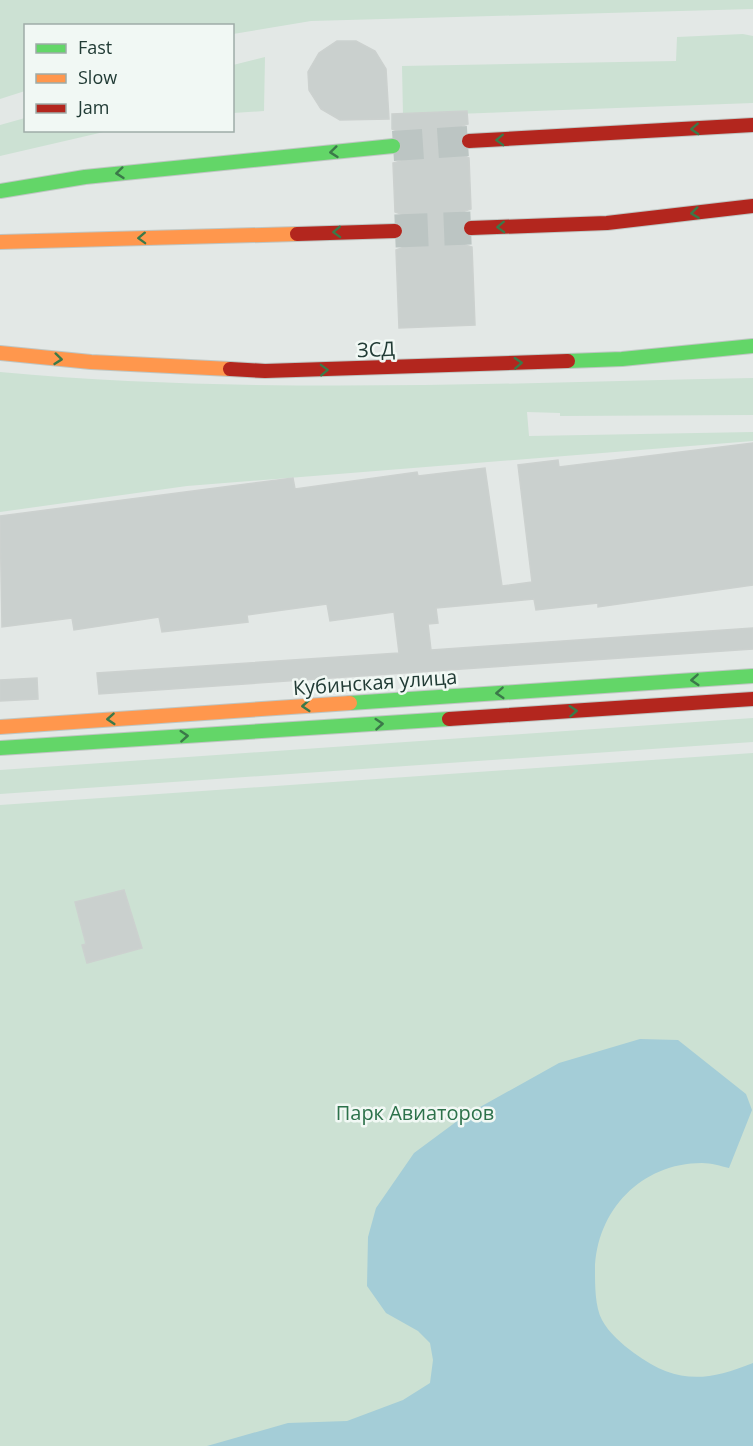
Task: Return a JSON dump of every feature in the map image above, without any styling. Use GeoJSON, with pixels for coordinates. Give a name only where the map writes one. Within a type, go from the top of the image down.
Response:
{"type":"FeatureCollection","features":[{"type":"Feature","properties":{"kind":"main road"},"geometry":{"type":"LineString","coordinates":[[469,141],[753,125]]}},
{"type":"Feature","properties":{"kind":"main road"},"geometry":{"type":"LineString","coordinates":[[0,191],[85,177],[393,146]]}},
{"type":"Feature","properties":{"kind":"main road"},"geometry":{"type":"LineString","coordinates":[[471,228],[607,223],[753,206]]}},
{"type":"Feature","properties":{"kind":"main road"},"geometry":{"type":"LineString","coordinates":[[0,242],[395,231]]}},
{"type":"Feature","properties":{"kind":"main road","name":"ЗСД"},"geometry":{"type":"LineString","coordinates":[[0,353],[91,362],[265,371],[622,358],[753,346]]}},
{"type":"Feature","properties":{"kind":"main road"},"geometry":{"type":"LineString","coordinates":[[622,358],[753,361]]}},
{"type":"Feature","properties":{"kind":"main road","name":"Кубинская улица"},"geometry":{"type":"LineString","coordinates":[[0,727],[753,676]]}},
{"type":"Feature","properties":{"kind":"main road","name":"Кубинская улица"},"geometry":{"type":"LineString","coordinates":[[0,748],[753,699]]}},
{"type":"Feature","properties":{"kind":"green space"},"geometry":{"type":"Polygon","coordinates":[[[0,0],[753,0],[753,9],[311,21],[234,34],[234,24],[24,24],[24,91],[0,99],[0,0]]]}},
{"type":"Feature","properties":{"kind":"green space"},"geometry":{"type":"Polygon","coordinates":[[[743,34],[753,36],[753,103],[403,116],[402,66],[676,61],[677,37],[743,34]]]}},
{"type":"Feature","properties":{"kind":"green space"},"geometry":{"type":"Polygon","coordinates":[[[265,57],[264,111],[234,113],[234,65],[265,57]]]}},
{"type":"Feature","properties":{"kind":"green space"},"geometry":{"type":"Polygon","coordinates":[[[24,118],[24,132],[104,132],[0,156],[0,125],[24,118]]]}},
{"type":"Feature","properties":{"kind":"green space"},"geometry":{"type":"Polygon","coordinates":[[[0,372],[188,383],[376,386],[753,378],[753,415],[560,416],[560,413],[527,412],[529,436],[753,432],[753,441],[187,486],[0,512],[0,372]]]}},
{"type":"Feature","properties":{"kind":"green space"},"geometry":{"type":"Polygon","coordinates":[[[753,718],[753,742],[0,794],[0,770],[753,718]]]}},
{"type":"Feature","properties":{"kind":"green space","name":"Парк Авиаторов"},"geometry":{"type":"Polygon","coordinates":[[[753,753],[753,1446],[0,1446],[0,805],[753,753]]]}},
{"type":"Feature","properties":{"kind":"water"},"geometry":{"type":"Polygon","coordinates":[[[640,1039],[678,1040],[746,1094],[752,1110],[729,1168],[702,1163],[680,1165],[660,1171],[642,1181],[626,1194],[613,1210],[597,1248],[595,1276],[598,1309],[605,1325],[634,1353],[649,1363],[678,1375],[692,1377],[720,1374],[753,1363],[753,1446],[207,1446],[288,1423],[347,1421],[403,1400],[430,1383],[433,1360],[430,1343],[418,1331],[386,1313],[367,1286],[368,1237],[376,1208],[414,1153],[464,1116],[559,1063],[640,1039]]]}},
{"type":"Feature","properties":{"kind":"building"},"geometry":{"type":"Polygon","coordinates":[[[337,41],[356,41],[375,51],[386,69],[389,119],[340,120],[321,109],[309,90],[308,72],[319,53],[337,41]]]}},
{"type":"Feature","properties":{"kind":"building"},"geometry":{"type":"Polygon","coordinates":[[[467,111],[468,124],[459,127],[452,141],[455,151],[469,158],[471,209],[462,212],[455,219],[452,229],[455,238],[462,244],[472,247],[475,325],[399,328],[396,250],[404,247],[411,240],[414,230],[411,222],[404,215],[395,212],[393,163],[404,160],[410,145],[407,135],[392,129],[392,114],[467,111]]]}},
{"type":"Feature","properties":{"kind":"building"},"geometry":{"type":"Polygon","coordinates":[[[753,443],[753,585],[598,607],[598,603],[536,610],[534,599],[436,608],[438,623],[428,624],[431,650],[753,628],[753,649],[99,694],[97,673],[399,653],[394,612],[330,621],[327,604],[247,615],[248,622],[162,632],[159,617],[74,630],[72,618],[2,627],[0,516],[293,478],[295,489],[417,472],[418,476],[485,468],[502,586],[532,582],[518,465],[558,460],[559,467],[753,443]]]}},
{"type":"Feature","properties":{"kind":"building"},"geometry":{"type":"Polygon","coordinates":[[[37,678],[38,699],[0,701],[0,680],[37,678]]]}},
{"type":"Feature","properties":{"kind":"building"},"geometry":{"type":"Polygon","coordinates":[[[124,890],[142,948],[87,963],[82,945],[86,944],[75,902],[124,890]]]}},
{"type":"Feature","properties":{"kind":"tunnel"},"geometry":{"type":"LineString","coordinates":[[393,146],[469,141]]}},
{"type":"Feature","properties":{"kind":"tunnel"},"geometry":{"type":"LineString","coordinates":[[395,231],[471,228]]}},
{"type":"Feature","properties":{"kind":"traffic: fast"},"geometry":{"type":"LineString","coordinates":[[0,191],[85,177],[393,146]]}},
{"type":"Feature","properties":{"kind":"traffic: fast"},"geometry":{"type":"LineString","coordinates":[[568,361],[622,359],[753,346]]}},
{"type":"Feature","properties":{"kind":"traffic: fast"},"geometry":{"type":"LineString","coordinates":[[350,703],[753,676]]}},
{"type":"Feature","properties":{"kind":"traffic: fast"},"geometry":{"type":"LineString","coordinates":[[0,748],[449,719]]}},
{"type":"Feature","properties":{"kind":"traffic: slow"},"geometry":{"type":"LineString","coordinates":[[0,242],[297,234]]}},
{"type":"Feature","properties":{"kind":"traffic: slow"},"geometry":{"type":"LineString","coordinates":[[0,353],[91,362],[230,369]]}},
{"type":"Feature","properties":{"kind":"traffic: slow"},"geometry":{"type":"LineString","coordinates":[[0,727],[350,703]]}},
{"type":"Feature","properties":{"kind":"traffic: jam"},"geometry":{"type":"LineString","coordinates":[[469,141],[753,125]]}},
{"type":"Feature","properties":{"kind":"traffic: jam"},"geometry":{"type":"LineString","coordinates":[[471,228],[607,223],[753,206]]}},
{"type":"Feature","properties":{"kind":"traffic: jam"},"geometry":{"type":"LineString","coordinates":[[297,234],[395,231]]}},
{"type":"Feature","properties":{"kind":"traffic: jam"},"geometry":{"type":"LineString","coordinates":[[230,369],[265,371],[568,361]]}},
{"type":"Feature","properties":{"kind":"traffic: jam"},"geometry":{"type":"LineString","coordinates":[[449,719],[753,699]]}}]}
